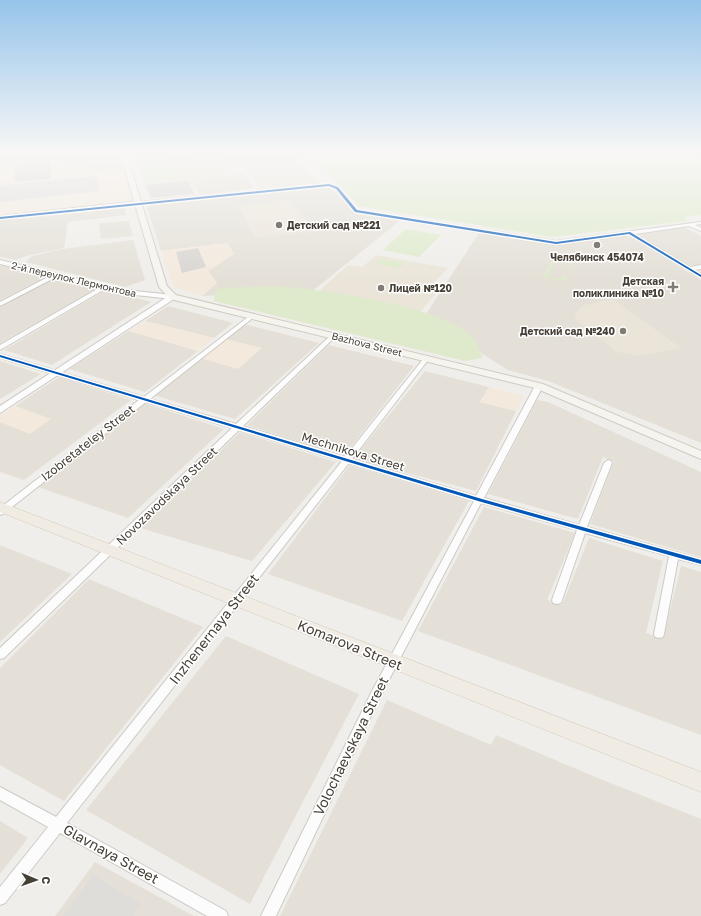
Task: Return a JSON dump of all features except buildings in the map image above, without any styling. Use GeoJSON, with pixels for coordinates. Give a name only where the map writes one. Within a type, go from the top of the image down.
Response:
{"type":"FeatureCollection","features":[{"type":"Feature","properties":{"kind":"main road"},"geometry":{"type":"LineString","coordinates":[[136,196],[163,287],[172,297]]}},
{"type":"Feature","properties":{"kind":"main road","name":"Bazhova Street"},"geometry":{"type":"LineString","coordinates":[[172,297],[539,386],[701,455]]}},
{"type":"Feature","properties":{"kind":"main road","name":"Komarova Street"},"geometry":{"type":"LineString","coordinates":[[1,509],[701,782]]}},
{"type":"Feature","properties":{"kind":"street"},"geometry":{"type":"LineString","coordinates":[[0,218],[209,196]]}},
{"type":"Feature","properties":{"kind":"street"},"geometry":{"type":"LineString","coordinates":[[343,196],[356,211],[556,243],[701,223]]}},
{"type":"Feature","properties":{"kind":"street"},"geometry":{"type":"LineString","coordinates":[[690,225],[701,230]]}},
{"type":"Feature","properties":{"kind":"street"},"geometry":{"type":"LineString","coordinates":[[630,233],[701,276]]}},
{"type":"Feature","properties":{"kind":"street","name":"2-й переулок Лермонтова"},"geometry":{"type":"LineString","coordinates":[[1,263],[104,287],[172,297]]}},
{"type":"Feature","properties":{"kind":"street"},"geometry":{"type":"LineString","coordinates":[[689,268],[701,267]]}},
{"type":"Feature","properties":{"kind":"street"},"geometry":{"type":"LineString","coordinates":[[0,304],[56,275]]}},
{"type":"Feature","properties":{"kind":"street"},"geometry":{"type":"LineString","coordinates":[[0,348],[104,287]]}},
{"type":"Feature","properties":{"kind":"street"},"geometry":{"type":"LineString","coordinates":[[0,410],[172,297]]}},
{"type":"Feature","properties":{"kind":"street","name":"Izobretateley Street"},"geometry":{"type":"LineString","coordinates":[[1,509],[252,316]]}},
{"type":"Feature","properties":{"kind":"street","name":"Novozavodskaya Street"},"geometry":{"type":"LineString","coordinates":[[0,655],[333,336]]}},
{"type":"Feature","properties":{"kind":"street","name":"Mechnikova Street"},"geometry":{"type":"LineString","coordinates":[[0,356],[480,500],[701,562]]}},
{"type":"Feature","properties":{"kind":"street","name":"Inzhenernaya Street"},"geometry":{"type":"LineString","coordinates":[[0,898],[426,359]]}},
{"type":"Feature","properties":{"kind":"street","name":"Volochaevskaya Street"},"geometry":{"type":"LineString","coordinates":[[268,916],[393,662],[539,386]]}},
{"type":"Feature","properties":{"kind":"street"},"geometry":{"type":"LineString","coordinates":[[558,600],[582,529],[608,463]]}},
{"type":"Feature","properties":{"kind":"street"},"geometry":{"type":"LineString","coordinates":[[659,634],[674,555]]}},
{"type":"Feature","properties":{"kind":"street","name":"Glavnaya Street"},"geometry":{"type":"LineString","coordinates":[[0,793],[221,916]]}},
{"type":"Feature","properties":{"kind":"shaded area"},"geometry":{"type":"Polygon","coordinates":[[[0,196],[132,196],[133,201],[121,203],[0,216],[0,196]]]}},
{"type":"Feature","properties":{"kind":"shaded area"},"geometry":{"type":"Polygon","coordinates":[[[0,196],[56,196],[0,202],[0,196]]]}},
{"type":"Feature","properties":{"kind":"shaded area"},"geometry":{"type":"Polygon","coordinates":[[[148,196],[192,196],[149,200],[148,196]]]}},
{"type":"Feature","properties":{"kind":"shaded area"},"geometry":{"type":"Polygon","coordinates":[[[225,196],[338,196],[354,213],[401,220],[311,292],[202,296],[217,283],[208,271],[234,254],[227,243],[161,251],[147,207],[159,202],[225,196]]]}},
{"type":"Feature","properties":{"kind":"shaded area","name":"Детский сад №221"},"geometry":{"type":"Polygon","coordinates":[[[290,200],[315,231],[256,238],[238,206],[290,200]]]}},
{"type":"Feature","properties":{"kind":"shaded area"},"geometry":{"type":"Polygon","coordinates":[[[125,208],[126,215],[68,222],[64,248],[26,256],[15,260],[0,257],[0,221],[125,208]]]}},
{"type":"Feature","properties":{"kind":"shaded area"},"geometry":{"type":"Polygon","coordinates":[[[129,221],[133,236],[101,239],[99,223],[129,221]]]}},
{"type":"Feature","properties":{"kind":"shaded area"},"geometry":{"type":"Polygon","coordinates":[[[684,227],[701,236],[701,264],[689,266],[635,234],[684,227]]]}},
{"type":"Feature","properties":{"kind":"shaded area"},"geometry":{"type":"Polygon","coordinates":[[[479,233],[560,245],[629,236],[701,280],[701,443],[548,381],[508,370],[424,317],[479,233]]]}},
{"type":"Feature","properties":{"kind":"shaded area"},"geometry":{"type":"Polygon","coordinates":[[[133,240],[145,280],[125,287],[26,262],[32,256],[63,249],[133,240]]]}},
{"type":"Feature","properties":{"kind":"shaded area"},"geometry":{"type":"Polygon","coordinates":[[[227,243],[234,254],[208,271],[217,283],[202,296],[174,287],[161,251],[227,243]]]}},
{"type":"Feature","properties":{"kind":"shaded area","name":"Лицей №120"},"geometry":{"type":"Polygon","coordinates":[[[376,255],[448,268],[433,284],[442,286],[412,322],[308,301],[348,265],[362,267],[376,255]]]}},
{"type":"Feature","properties":{"kind":"shaded area"},"geometry":{"type":"Polygon","coordinates":[[[2,265],[47,276],[0,300],[0,266],[2,265]]]}},
{"type":"Feature","properties":{"kind":"shaded area"},"geometry":{"type":"Polygon","coordinates":[[[54,278],[96,289],[0,343],[0,307],[54,278]]]}},
{"type":"Feature","properties":{"kind":"shaded area"},"geometry":{"type":"Polygon","coordinates":[[[106,290],[151,302],[52,365],[4,350],[106,290]]]}},
{"type":"Feature","properties":{"kind":"shaded area","name":"Детский сад №240"},"geometry":{"type":"Polygon","coordinates":[[[613,299],[681,348],[640,356],[617,352],[574,318],[581,306],[613,299]]]}},
{"type":"Feature","properties":{"kind":"shaded area"},"geometry":{"type":"Polygon","coordinates":[[[168,306],[233,323],[214,338],[145,321],[168,306]]]}},
{"type":"Feature","properties":{"kind":"shaded area"},"geometry":{"type":"Polygon","coordinates":[[[145,321],[214,338],[198,351],[129,331],[145,321]]]}},
{"type":"Feature","properties":{"kind":"shaded area"},"geometry":{"type":"Polygon","coordinates":[[[244,324],[319,343],[235,419],[153,395],[200,358],[261,348],[225,339],[244,324]]]}},
{"type":"Feature","properties":{"kind":"shaded area"},"geometry":{"type":"Polygon","coordinates":[[[129,331],[198,351],[145,392],[69,369],[129,331]]]}},
{"type":"Feature","properties":{"kind":"shaded area"},"geometry":{"type":"Polygon","coordinates":[[[225,339],[262,348],[238,369],[200,358],[225,339]]]}},
{"type":"Feature","properties":{"kind":"shaded area"},"geometry":{"type":"Polygon","coordinates":[[[329,345],[414,366],[344,456],[247,425],[329,345]]]}},
{"type":"Feature","properties":{"kind":"shaded area"},"geometry":{"type":"Polygon","coordinates":[[[0,361],[41,374],[0,399],[0,361]]]}},
{"type":"Feature","properties":{"kind":"shaded area"},"geometry":{"type":"Polygon","coordinates":[[[425,371],[489,387],[480,402],[516,411],[476,491],[353,459],[425,371]]]}},
{"type":"Feature","properties":{"kind":"shaded area"},"geometry":{"type":"Polygon","coordinates":[[[59,377],[131,400],[24,480],[0,472],[0,422],[30,433],[50,419],[15,406],[59,377]]]}},
{"type":"Feature","properties":{"kind":"shaded area"},"geometry":{"type":"Polygon","coordinates":[[[489,387],[524,396],[516,411],[480,402],[489,387]]]}},
{"type":"Feature","properties":{"kind":"shaded area"},"geometry":{"type":"Polygon","coordinates":[[[537,400],[548,402],[701,472],[701,557],[590,524],[614,461],[603,457],[578,519],[488,494],[537,400]]]}},
{"type":"Feature","properties":{"kind":"shaded area"},"geometry":{"type":"Polygon","coordinates":[[[144,403],[224,429],[128,518],[38,487],[144,403]]]}},
{"type":"Feature","properties":{"kind":"shaded area"},"geometry":{"type":"Polygon","coordinates":[[[15,406],[51,419],[30,434],[0,422],[0,416],[15,406]]]}},
{"type":"Feature","properties":{"kind":"shaded area"},"geometry":{"type":"Polygon","coordinates":[[[240,432],[336,462],[252,561],[140,528],[240,432]]]}},
{"type":"Feature","properties":{"kind":"shaded area"},"geometry":{"type":"Polygon","coordinates":[[[350,465],[469,501],[402,621],[268,574],[350,465]]]}},
{"type":"Feature","properties":{"kind":"shaded area"},"geometry":{"type":"Polygon","coordinates":[[[484,507],[575,533],[547,600],[562,605],[589,538],[663,561],[646,633],[663,639],[681,566],[701,572],[701,735],[418,631],[484,507]]]}},
{"type":"Feature","properties":{"kind":"shaded area"},"geometry":{"type":"Polygon","coordinates":[[[0,545],[72,574],[0,642],[0,545]]]}},
{"type":"Feature","properties":{"kind":"shaded area"},"geometry":{"type":"Polygon","coordinates":[[[89,579],[203,627],[64,801],[0,765],[0,668],[89,579]]]}},
{"type":"Feature","properties":{"kind":"shaded area"},"geometry":{"type":"Polygon","coordinates":[[[226,636],[359,694],[250,904],[86,810],[226,636]]]}},
{"type":"Feature","properties":{"kind":"shaded area"},"geometry":{"type":"Polygon","coordinates":[[[387,700],[491,745],[496,735],[701,819],[701,916],[280,916],[387,700]]]}},
{"type":"Feature","properties":{"kind":"shaded area"},"geometry":{"type":"Polygon","coordinates":[[[0,821],[28,838],[0,874],[0,821]]]}},
{"type":"Feature","properties":{"kind":"shaded area"},"geometry":{"type":"Polygon","coordinates":[[[95,862],[194,916],[55,916],[95,862]]]}},
{"type":"Feature","properties":{"kind":"shaded area"},"geometry":{"type":"Polygon","coordinates":[[[93,875],[141,904],[133,916],[63,916],[93,875]]]}},
{"type":"Feature","properties":{"kind":"green space"},"geometry":{"type":"Polygon","coordinates":[[[350,196],[701,196],[701,215],[685,217],[687,221],[552,237],[359,206],[350,196]]]}},
{"type":"Feature","properties":{"kind":"green space"},"geometry":{"type":"Polygon","coordinates":[[[406,229],[441,235],[419,257],[383,250],[406,229]]]}},
{"type":"Feature","properties":{"kind":"green space"},"geometry":{"type":"Polygon","coordinates":[[[381,259],[405,263],[400,268],[376,264],[381,259]]]}},
{"type":"Feature","properties":{"kind":"green space"},"geometry":{"type":"Polygon","coordinates":[[[556,259],[573,262],[574,264],[573,266],[569,265],[570,263],[555,260],[547,277],[561,279],[563,276],[568,277],[566,280],[560,281],[543,277],[552,260],[556,259]]]}},
{"type":"Feature","properties":{"kind":"green space"},"geometry":{"type":"Polygon","coordinates":[[[244,287],[287,287],[329,292],[386,302],[415,310],[441,318],[461,328],[474,339],[483,358],[465,361],[214,301],[216,289],[244,287]]]}},
{"type":"Feature","properties":{"kind":"cycle path"},"geometry":{"type":"LineString","coordinates":[[0,218],[222,196]]}},
{"type":"Feature","properties":{"kind":"cycle path"},"geometry":{"type":"LineString","coordinates":[[343,196],[356,211],[556,243],[630,233],[701,276]]}},
{"type":"Feature","properties":{"kind":"cycle path"},"geometry":{"type":"LineString","coordinates":[[0,356],[480,500],[701,562]]}},
{"type":"Feature","properties":{"kind":"place","name":"Детский сад №221"},"geometry":{"type":"Point","coordinates":[279,225]}},
{"type":"Feature","properties":{"kind":"place","name":"Челябинск 454074"},"geometry":{"type":"Point","coordinates":[597,245]}},
{"type":"Feature","properties":{"kind":"place","name":"Детская поликлиника №10"},"geometry":{"type":"Point","coordinates":[673,287]}},
{"type":"Feature","properties":{"kind":"place","name":"Лицей №120"},"geometry":{"type":"Point","coordinates":[381,288]}},
{"type":"Feature","properties":{"kind":"place","name":"Детский сад №240"},"geometry":{"type":"Point","coordinates":[623,331]}}]}
